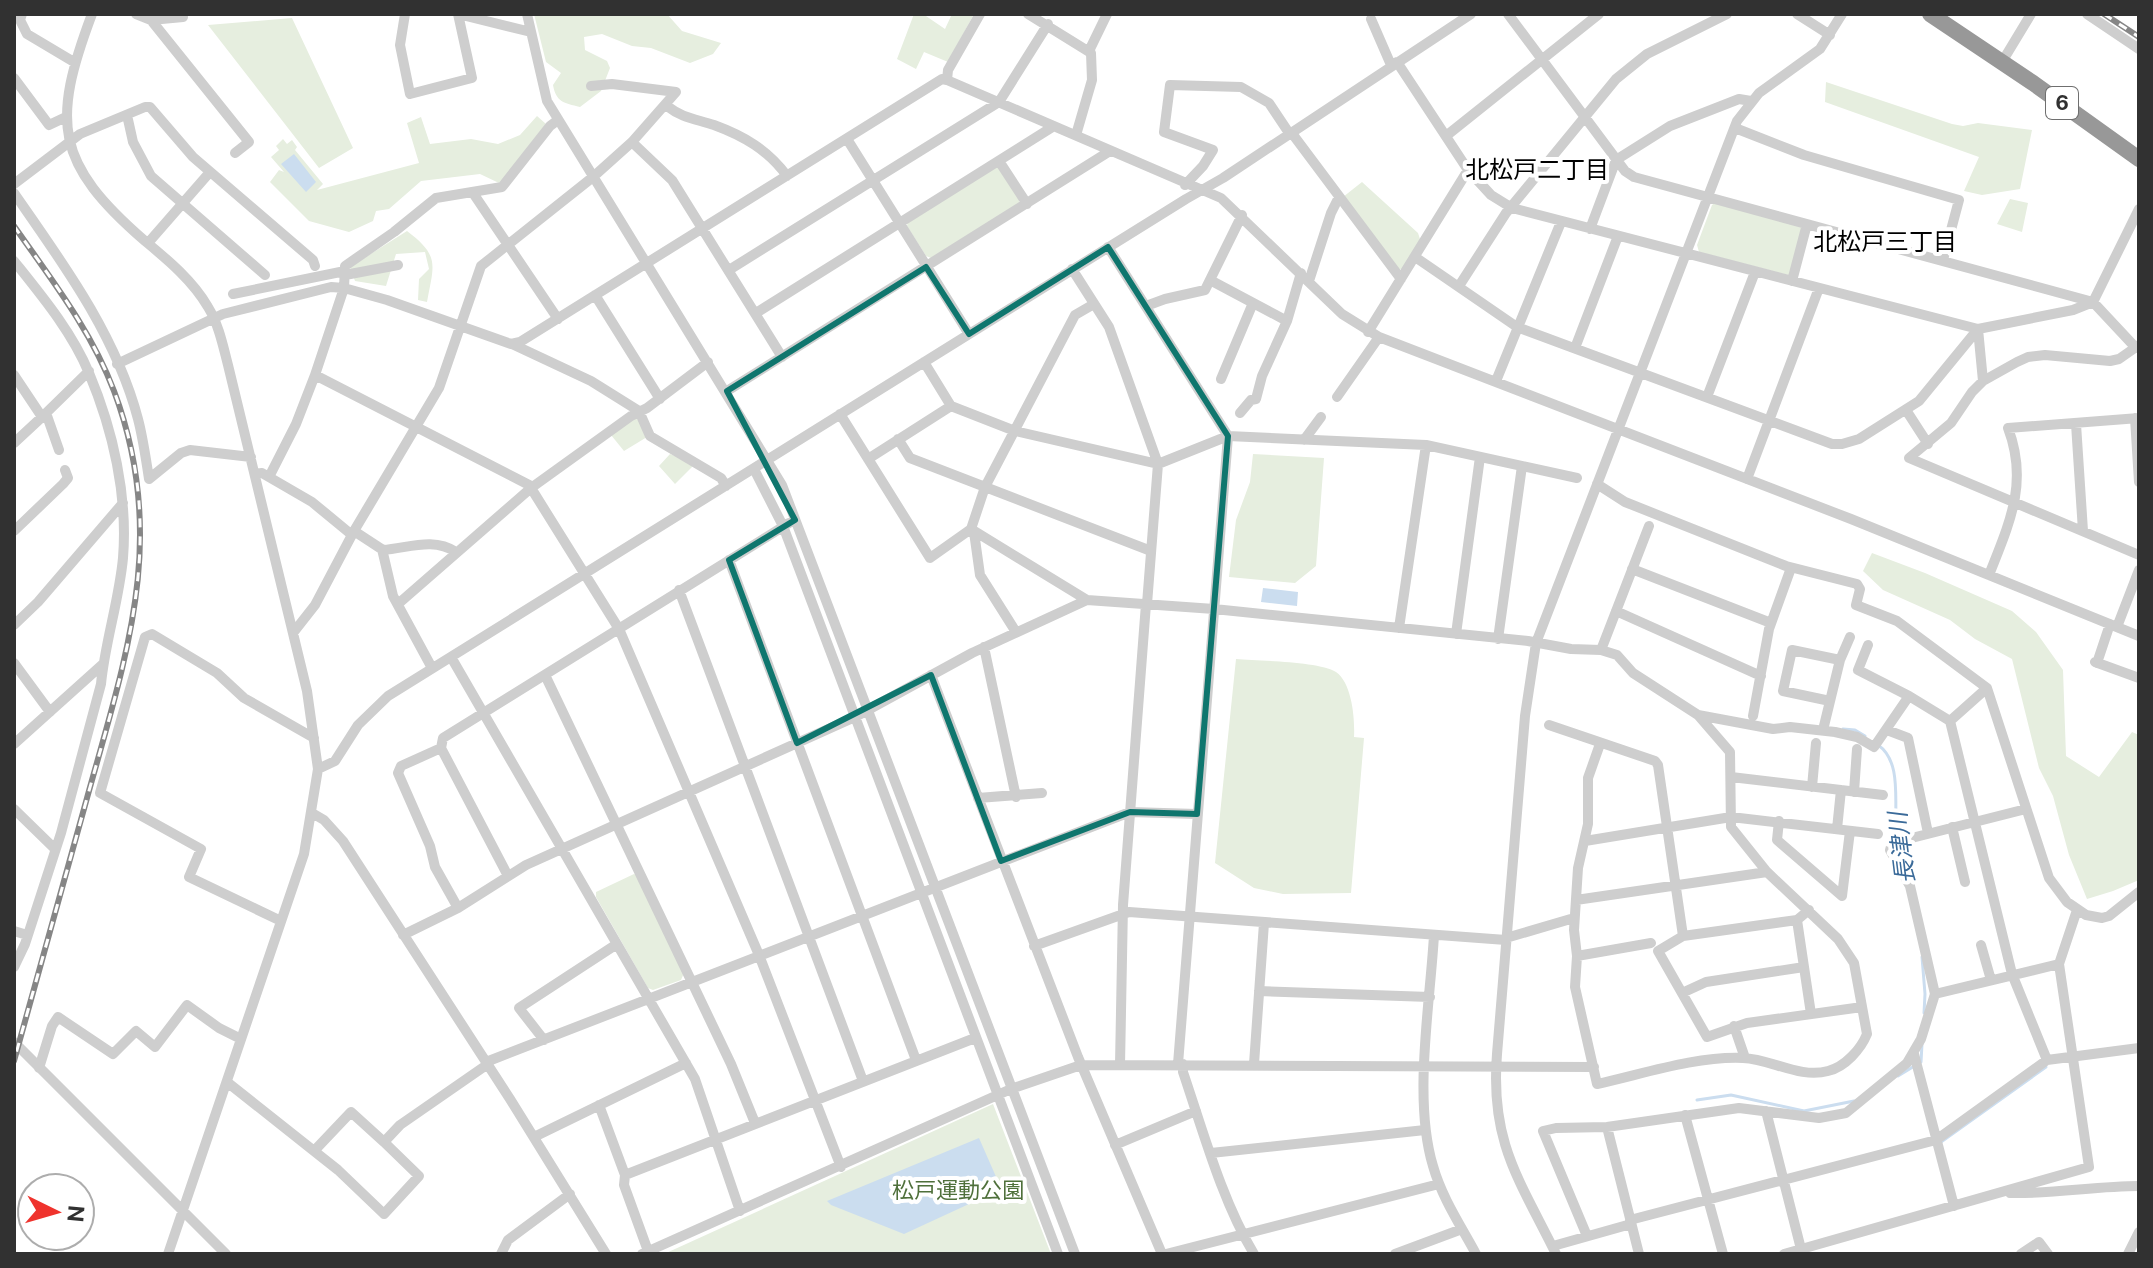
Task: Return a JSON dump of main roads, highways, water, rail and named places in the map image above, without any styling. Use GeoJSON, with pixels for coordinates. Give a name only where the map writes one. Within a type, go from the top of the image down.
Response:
{"type":"FeatureCollection","features":[{"type":"Feature","properties":{"kind":"highway","name":"6"},"geometry":{"type":"LineString","coordinates":[[1930,14],[2139,159]]}},
{"type":"Feature","properties":{"kind":"water"},"geometry":{"type":"Polygon","coordinates":[[[294,154],[316,182],[306,192],[281,164],[294,154]]]}},
{"type":"Feature","properties":{"kind":"water"},"geometry":{"type":"Polygon","coordinates":[[[1263,588],[1298,592],[1297,606],[1261,602],[1263,588]]]}},
{"type":"Feature","properties":{"kind":"water"},"geometry":{"type":"Polygon","coordinates":[[[979,1138],[997,1179],[966,1194],[969,1204],[904,1234],[827,1201],[979,1138]]]}},
{"type":"Feature","properties":{"kind":"waterway","name":"長津川"},"geometry":{"type":"LineString","coordinates":[[1843,729],[1855,730],[1865,736]]}},
{"type":"Feature","properties":{"kind":"waterway","name":"長津川"},"geometry":{"type":"LineString","coordinates":[[1878,745],[1893,769],[1902,863]]}},
{"type":"Feature","properties":{"kind":"waterway","name":"長津川"},"geometry":{"type":"LineString","coordinates":[[1922,957],[1924,1013]]}},
{"type":"Feature","properties":{"kind":"waterway"},"geometry":{"type":"LineString","coordinates":[[1898,1076],[1921,1062],[1922,1044]]}},
{"type":"Feature","properties":{"kind":"waterway"},"geometry":{"type":"LineString","coordinates":[[1941,1142],[2046,1067]]}},
{"type":"Feature","properties":{"kind":"waterway"},"geometry":{"type":"LineString","coordinates":[[1697,1100],[1731,1095],[1804,1111],[1854,1101]]}},
{"type":"Feature","properties":{"kind":"railway"},"geometry":{"type":"LineString","coordinates":[[2104,14],[2139,37]]}},
{"type":"Feature","properties":{"kind":"railway"},"geometry":{"type":"LineString","coordinates":[[14,226],[82,326],[114,391],[130,445],[138,496],[140,547],[136,596],[115,695],[14,1061]]}},
{"type":"Feature","properties":{"kind":"district","name":"北松戸二丁目"},"geometry":{"type":"Point","coordinates":[1537,170]}},
{"type":"Feature","properties":{"kind":"district","name":"北松戸三丁目"},"geometry":{"type":"Point","coordinates":[1885,242]}},
{"type":"Feature","properties":{"kind":"park label","name":"松戸運動公園"},"geometry":{"type":"Point","coordinates":[958,1190]}}]}
